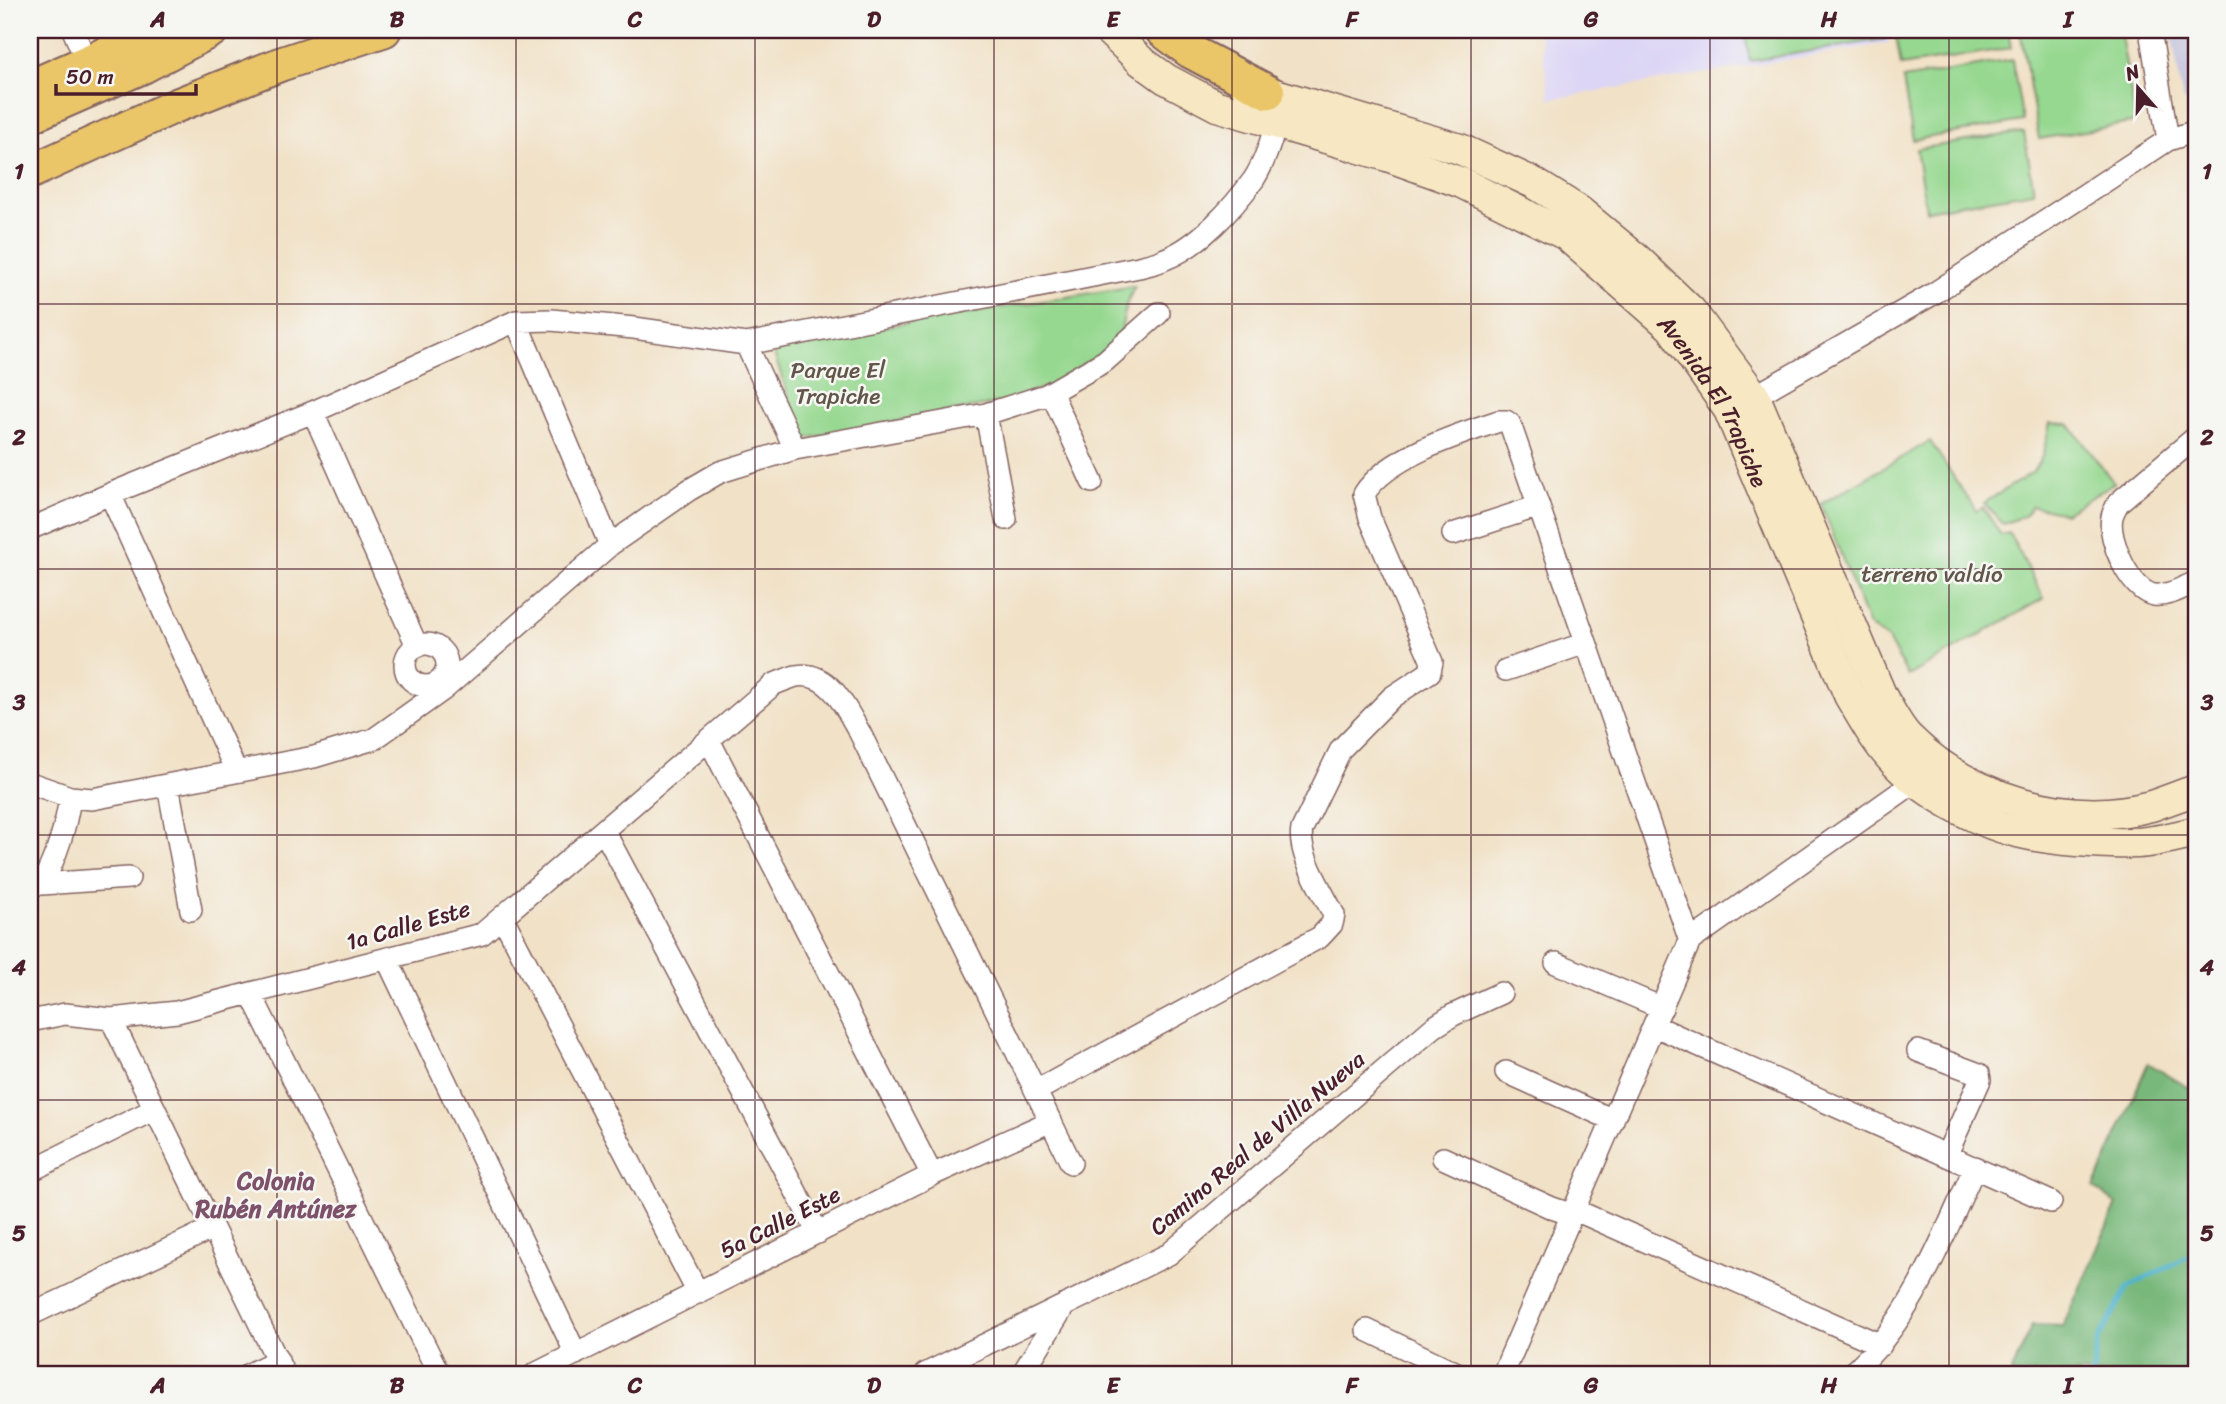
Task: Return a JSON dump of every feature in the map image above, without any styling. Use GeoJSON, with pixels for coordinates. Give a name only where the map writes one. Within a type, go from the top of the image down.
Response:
{"type":"FeatureCollection","features":[{"type":"Feature","properties":{"kind":"main road"},"geometry":{"type":"LineString","coordinates":[[30,86],[160,30]]}},
{"type":"Feature","properties":{"kind":"main road"},"geometry":{"type":"LineString","coordinates":[[94,58],[144,66],[212,30]]}},
{"type":"Feature","properties":{"kind":"main road"},"geometry":{"type":"LineString","coordinates":[[30,148],[195,75],[333,30]]}},
{"type":"Feature","properties":{"kind":"main road"},"geometry":{"type":"LineString","coordinates":[[30,172],[175,106],[281,64],[384,30]]}},
{"type":"Feature","properties":{"kind":"main road","name":"Avenida El Trapiche"},"geometry":{"type":"LineString","coordinates":[[1108,30],[1140,61],[1217,107],[1272,108],[1460,149],[1534,183],[1579,211],[1691,311],[1742,403],[1882,697],[1928,773],[1962,811],[2017,832],[2083,841],[2136,843],[2196,832]]}},
{"type":"Feature","properties":{"kind":"main road","name":"Avenida El Trapiche"},"geometry":{"type":"LineString","coordinates":[[1134,30],[1174,58],[1272,108],[1387,156],[1462,183],[1566,235],[1671,327],[1742,403]]}},
{"type":"Feature","properties":{"kind":"main road"},"geometry":{"type":"LineString","coordinates":[[1162,30],[1272,108]]}},
{"type":"Feature","properties":{"kind":"main road"},"geometry":{"type":"LineString","coordinates":[[30,116],[94,58]]}},
{"type":"Feature","properties":{"kind":"main road","name":"Avenida El Trapiche"},"geometry":{"type":"LineString","coordinates":[[1928,773],[1969,783],[2031,806],[2090,813],[2149,806],[2196,790]]}},
{"type":"Feature","properties":{"kind":"street"},"geometry":{"type":"LineString","coordinates":[[74,30],[94,58]]}},
{"type":"Feature","properties":{"kind":"street"},"geometry":{"type":"LineString","coordinates":[[2150,30],[2168,140]]}},
{"type":"Feature","properties":{"kind":"street"},"geometry":{"type":"LineString","coordinates":[[30,529],[313,412],[516,321],[551,320],[634,328],[746,344],[1125,270],[1166,259],[1189,246],[1210,229],[1254,178],[1268,153],[1272,108]]}},
{"type":"Feature","properties":{"kind":"street"},"geometry":{"type":"LineString","coordinates":[[1742,403],[1933,294],[2168,140],[2196,131]]}},
{"type":"Feature","properties":{"kind":"street"},"geometry":{"type":"LineString","coordinates":[[30,783],[70,797],[92,799],[314,757],[374,739],[610,545],[689,490],[720,472],[795,449],[986,414],[1051,392],[1105,361],[1159,313]]}},
{"type":"Feature","properties":{"kind":"street"},"geometry":{"type":"LineString","coordinates":[[516,321],[610,545]]}},
{"type":"Feature","properties":{"kind":"street"},"geometry":{"type":"LineString","coordinates":[[746,344],[795,449]]}},
{"type":"Feature","properties":{"kind":"street"},"geometry":{"type":"LineString","coordinates":[[1051,392],[1091,482]]}},
{"type":"Feature","properties":{"kind":"street"},"geometry":{"type":"LineString","coordinates":[[313,412],[417,646]]}},
{"type":"Feature","properties":{"kind":"street"},"geometry":{"type":"LineString","coordinates":[[986,414],[1006,519]]}},
{"type":"Feature","properties":{"kind":"street"},"geometry":{"type":"LineString","coordinates":[[1071,1163],[1036,1091],[1320,937],[1332,924],[1334,915],[1300,839],[1302,829],[1341,749],[1392,697],[1430,672],[1432,662],[1370,518],[1364,494],[1369,486],[1427,447],[1476,428],[1506,421],[1510,424],[1690,941]]}},
{"type":"Feature","properties":{"kind":"street"},"geometry":{"type":"LineString","coordinates":[[2196,437],[2127,495],[2114,510],[2111,524],[2124,565],[2133,582],[2146,592],[2154,595],[2165,594],[2196,582]]}},
{"type":"Feature","properties":{"kind":"street"},"geometry":{"type":"LineString","coordinates":[[110,494],[236,771]]}},
{"type":"Feature","properties":{"kind":"street"},"geometry":{"type":"LineString","coordinates":[[1453,534],[1539,506]]}},
{"type":"Feature","properties":{"kind":"street"},"geometry":{"type":"LineString","coordinates":[[1506,670],[1587,643]]}},
{"type":"Feature","properties":{"kind":"street"},"geometry":{"type":"LineString","coordinates":[[431,644],[443,652],[446,671],[441,686],[424,686],[412,681],[407,675],[407,655],[417,646],[431,644]]}},
{"type":"Feature","properties":{"kind":"street","name":"1a Calle Este"},"geometry":{"type":"LineString","coordinates":[[30,1021],[65,1014],[111,1019],[177,1012],[482,934],[774,684],[798,676],[820,679],[836,692],[860,733],[1036,1091]]}},
{"type":"Feature","properties":{"kind":"street"},"geometry":{"type":"LineString","coordinates":[[709,740],[932,1175]]}},
{"type":"Feature","properties":{"kind":"street"},"geometry":{"type":"LineString","coordinates":[[1503,1374],[1690,941],[1928,773]]}},
{"type":"Feature","properties":{"kind":"street"},"geometry":{"type":"LineString","coordinates":[[168,785],[191,910]]}},
{"type":"Feature","properties":{"kind":"street"},"geometry":{"type":"LineString","coordinates":[[36,884],[55,857],[68,814],[70,797]]}},
{"type":"Feature","properties":{"kind":"street"},"geometry":{"type":"LineString","coordinates":[[604,831],[817,1233]]}},
{"type":"Feature","properties":{"kind":"street"},"geometry":{"type":"LineString","coordinates":[[36,884],[129,878]]}},
{"type":"Feature","properties":{"kind":"street"},"geometry":{"type":"LineString","coordinates":[[503,918],[698,1293]]}},
{"type":"Feature","properties":{"kind":"street"},"geometry":{"type":"LineString","coordinates":[[387,959],[576,1354]]}},
{"type":"Feature","properties":{"kind":"street"},"geometry":{"type":"LineString","coordinates":[[1556,963],[1659,1017],[2051,1202]]}},
{"type":"Feature","properties":{"kind":"street","name":"Camino Real de Villa Nueva"},"geometry":{"type":"LineString","coordinates":[[925,1374],[1160,1260],[1177,1249],[1428,1032],[1454,1015],[1501,993]]}},
{"type":"Feature","properties":{"kind":"street"},"geometry":{"type":"LineString","coordinates":[[251,994],[439,1374]]}},
{"type":"Feature","properties":{"kind":"street"},"geometry":{"type":"LineString","coordinates":[[111,1019],[281,1367],[249,1374]]}},
{"type":"Feature","properties":{"kind":"street"},"geometry":{"type":"LineString","coordinates":[[1918,1051],[1979,1073],[1980,1080],[1947,1154]]}},
{"type":"Feature","properties":{"kind":"street"},"geometry":{"type":"LineString","coordinates":[[1506,1072],[1613,1120]]}},
{"type":"Feature","properties":{"kind":"street"},"geometry":{"type":"LineString","coordinates":[[30,1171],[155,1109]]}},
{"type":"Feature","properties":{"kind":"street","name":"5a Calle Este"},"geometry":{"type":"LineString","coordinates":[[535,1374],[932,1175],[1051,1121]]}},
{"type":"Feature","properties":{"kind":"street"},"geometry":{"type":"LineString","coordinates":[[1443,1158],[1552,1208],[1574,1213],[1881,1345]]}},
{"type":"Feature","properties":{"kind":"street"},"geometry":{"type":"LineString","coordinates":[[1851,1374],[1881,1345],[1917,1292],[1975,1167]]}},
{"type":"Feature","properties":{"kind":"street"},"geometry":{"type":"LineString","coordinates":[[30,1315],[213,1228]]}},
{"type":"Feature","properties":{"kind":"street"},"geometry":{"type":"LineString","coordinates":[[1022,1374],[1065,1306]]}},
{"type":"Feature","properties":{"kind":"street"},"geometry":{"type":"LineString","coordinates":[[1367,1330],[1459,1374]]}},
{"type":"Feature","properties":{"kind":"shaded area"},"geometry":{"type":"Polygon","coordinates":[[[1539,30],[1887,30],[1889,43],[1550,99],[1539,30]]]}},
{"type":"Feature","properties":{"kind":"shaded area"},"geometry":{"type":"Polygon","coordinates":[[[2171,30],[2196,30],[2196,98],[2183,101],[2171,30]]]}},
{"type":"Feature","properties":{"kind":"green space"},"geometry":{"type":"Polygon","coordinates":[[[1744,30],[1883,30],[1885,39],[1750,61],[1744,30]]]}},
{"type":"Feature","properties":{"kind":"green space"},"geometry":{"type":"Polygon","coordinates":[[[1895,30],[2008,30],[2011,48],[1901,66],[1895,30]]]}},
{"type":"Feature","properties":{"kind":"green space"},"geometry":{"type":"Polygon","coordinates":[[[2020,30],[2120,30],[2136,122],[2039,139],[2020,30]]]}},
{"type":"Feature","properties":{"kind":"green space"},"geometry":{"type":"Polygon","coordinates":[[[2012,60],[2023,121],[1913,140],[1903,79],[2012,60]]]}},
{"type":"Feature","properties":{"kind":"green space"},"geometry":{"type":"Polygon","coordinates":[[[2024,132],[2034,192],[1926,210],[1916,149],[2024,132]]]}},
{"type":"Feature","properties":{"kind":"green space","name":"Parque El Trapiche"},"geometry":{"type":"Polygon","coordinates":[[[1135,286],[1127,302],[1120,336],[1100,354],[1049,386],[1004,402],[803,439],[771,345],[1135,286]]]}},
{"type":"Feature","properties":{"kind":"green space"},"geometry":{"type":"Polygon","coordinates":[[[2050,423],[2069,424],[2114,483],[2065,513],[2032,506],[2024,516],[2003,524],[1984,503],[2033,472],[2043,455],[2050,423]]]}},
{"type":"Feature","properties":{"kind":"green space","name":"terreno valdío"},"geometry":{"type":"Polygon","coordinates":[[[1930,441],[1976,511],[1983,507],[2001,535],[2009,533],[2044,598],[1908,676],[1888,639],[1869,626],[1821,504],[1930,441]]]}},
{"type":"Feature","properties":{"kind":"green space"},"geometry":{"type":"Polygon","coordinates":[[[2148,1063],[2196,1092],[2196,1374],[2011,1374],[2032,1325],[2063,1326],[2117,1204],[2094,1188],[2148,1063]]]}},
{"type":"Feature","properties":{"kind":"waterway"},"geometry":{"type":"LineString","coordinates":[[2092,1374],[2099,1339],[2128,1287],[2196,1252]]}},
{"type":"Feature","properties":{"kind":"district","name":"Colonia Rubén Antúnez"},"geometry":{"type":"Point","coordinates":[276,1195]}}]}
